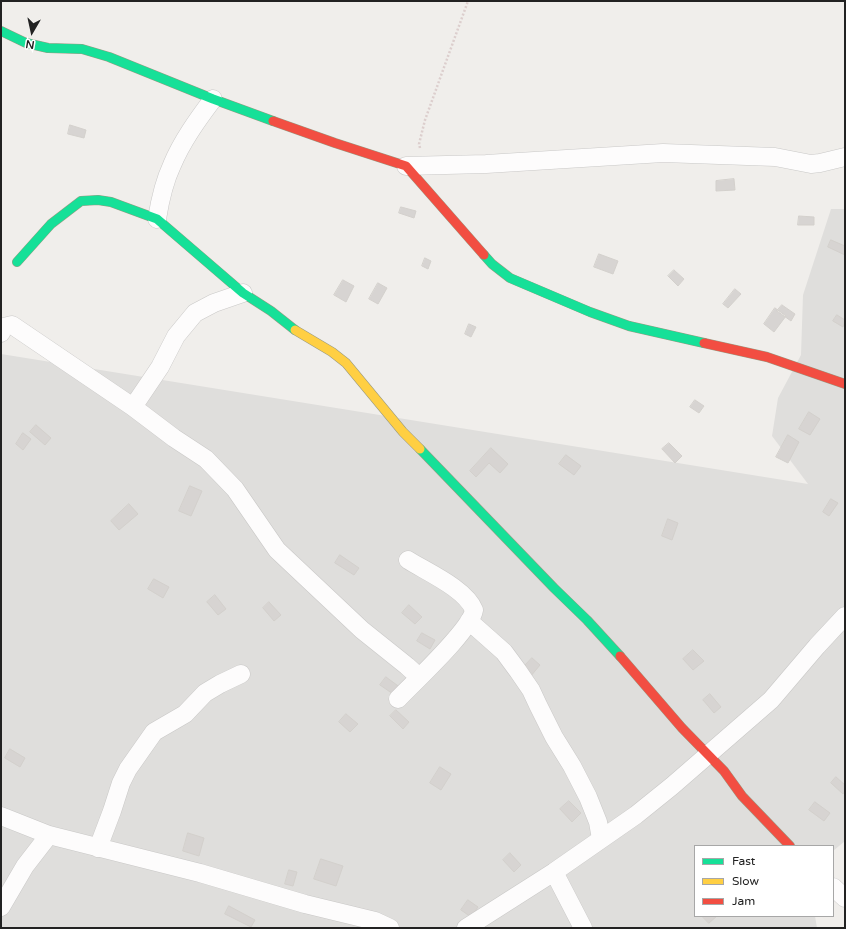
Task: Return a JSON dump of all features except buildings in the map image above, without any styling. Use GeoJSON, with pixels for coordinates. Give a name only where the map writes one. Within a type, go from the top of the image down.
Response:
{"type":"FeatureCollection","features":[{"type":"Feature","properties":{"kind":"street"},"geometry":{"type":"LineString","coordinates":[[1,31],[26,43],[48,48],[82,49],[328,140],[414,166],[663,153],[775,157],[811,164],[845,157]]}},
{"type":"Feature","properties":{"kind":"street"},"geometry":{"type":"LineString","coordinates":[[157,219],[164,185],[172,164],[190,131],[214,99]]}},
{"type":"Feature","properties":{"kind":"street"},"geometry":{"type":"LineString","coordinates":[[414,166],[492,264],[510,278],[590,312],[629,326],[767,358],[845,384]]}},
{"type":"Feature","properties":{"kind":"street"},"geometry":{"type":"LineString","coordinates":[[17,262],[51,224],[72,206],[81,201],[98,200],[111,202],[157,219],[243,293],[271,311],[291,328],[332,352],[346,363],[403,432],[554,588],[587,620],[652,692],[682,728],[724,771],[742,796],[789,845]]}},
{"type":"Feature","properties":{"kind":"street"},"geometry":{"type":"LineString","coordinates":[[133,407],[160,367],[176,336],[195,313],[214,303],[243,293]]}},
{"type":"Feature","properties":{"kind":"street"},"geometry":{"type":"LineString","coordinates":[[1,332],[4,328],[12,325],[133,407],[174,438],[206,459],[235,489],[277,550],[362,630],[419,677]]}},
{"type":"Feature","properties":{"kind":"street"},"geometry":{"type":"LineString","coordinates":[[398,699],[455,641],[469,621],[474,610],[472,604],[451,585],[408,560]]}},
{"type":"Feature","properties":{"kind":"street"},"geometry":{"type":"LineString","coordinates":[[466,928],[601,840],[636,815],[672,786],[771,700],[845,616]]}},
{"type":"Feature","properties":{"kind":"street"},"geometry":{"type":"LineString","coordinates":[[469,621],[504,652],[531,690],[544,718],[588,797],[598,822],[601,840]]}},
{"type":"Feature","properties":{"kind":"street"},"geometry":{"type":"LineString","coordinates":[[98,848],[121,784],[128,769],[154,732],[184,714],[205,693],[241,674]]}},
{"type":"Feature","properties":{"kind":"street"},"geometry":{"type":"LineString","coordinates":[[1,816],[49,835],[200,873],[305,904],[376,921],[390,928]]}},
{"type":"Feature","properties":{"kind":"street"},"geometry":{"type":"LineString","coordinates":[[1,907],[25,866],[49,835]]}},
{"type":"Feature","properties":{"kind":"street"},"geometry":{"type":"LineString","coordinates":[[554,872],[583,928]]}},
{"type":"Feature","properties":{"kind":"street"},"geometry":{"type":"LineString","coordinates":[[834,888],[845,898]]}},
{"type":"Feature","properties":{"kind":"path"},"geometry":{"type":"LineString","coordinates":[[414,166],[425,120],[468,1]]}},
{"type":"Feature","properties":{"kind":"shaded area"},"geometry":{"type":"Polygon","coordinates":[[[831,209],[845,209],[845,841],[834,850],[834,845],[694,845],[694,917],[815,917],[817,928],[1,928],[1,354],[808,484],[772,436],[778,398],[801,355],[803,295],[831,209]]]}},
{"type":"Feature","properties":{"kind":"traffic: fast"},"geometry":{"type":"LineString","coordinates":[[1,31],[26,43],[48,48],[82,49],[109,57],[213,99],[273,121]]}},
{"type":"Feature","properties":{"kind":"traffic: fast"},"geometry":{"type":"LineString","coordinates":[[17,262],[51,224],[81,201],[98,200],[111,202],[157,219],[243,293],[271,311],[295,330]]}},
{"type":"Feature","properties":{"kind":"traffic: fast"},"geometry":{"type":"LineString","coordinates":[[484,255],[492,264],[510,278],[590,312],[629,326],[704,343]]}},
{"type":"Feature","properties":{"kind":"traffic: fast"},"geometry":{"type":"LineString","coordinates":[[420,449],[554,588],[587,620],[620,656]]}},
{"type":"Feature","properties":{"kind":"traffic: slow"},"geometry":{"type":"LineString","coordinates":[[295,330],[332,352],[346,363],[403,432],[420,449]]}},
{"type":"Feature","properties":{"kind":"traffic: jam"},"geometry":{"type":"LineString","coordinates":[[273,121],[406,166],[484,255]]}},
{"type":"Feature","properties":{"kind":"traffic: jam"},"geometry":{"type":"LineString","coordinates":[[704,343],[767,357],[845,384]]}},
{"type":"Feature","properties":{"kind":"traffic: jam"},"geometry":{"type":"LineString","coordinates":[[620,656],[682,728],[724,771],[742,796],[789,845]]}}]}
